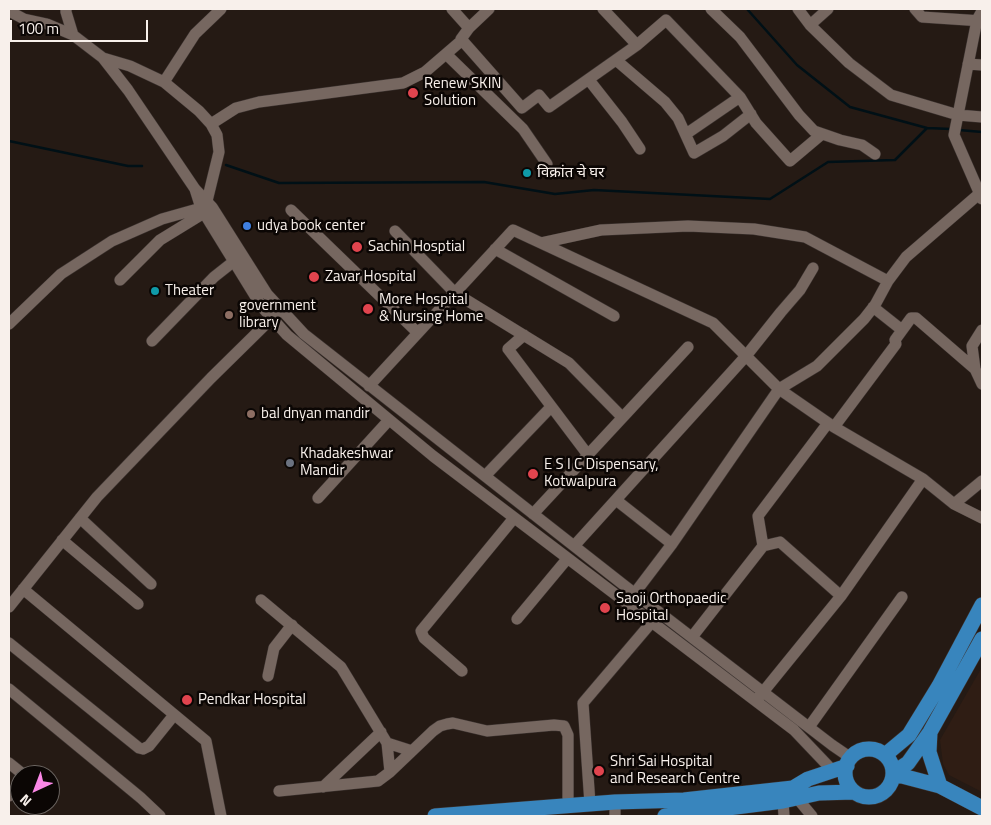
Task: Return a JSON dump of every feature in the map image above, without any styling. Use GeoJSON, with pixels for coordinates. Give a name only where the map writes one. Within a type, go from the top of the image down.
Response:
{"type":"FeatureCollection","features":[{"type":"Feature","properties":{"kind":"main road"},"geometry":{"type":"LineString","coordinates":[[885,755],[910,735],[939,686],[982,605]]}},
{"type":"Feature","properties":{"kind":"main road"},"geometry":{"type":"LineString","coordinates":[[665,816],[790,799],[819,793],[854,792],[861,795],[876,796],[908,763],[930,732],[982,639]]}},
{"type":"Feature","properties":{"kind":"main road"},"geometry":{"type":"LineString","coordinates":[[930,732],[929,752],[940,786]]}},
{"type":"Feature","properties":{"kind":"main road"},"geometry":{"type":"LineString","coordinates":[[435,816],[572,809],[590,804],[615,809],[793,788],[808,779],[843,765],[856,753],[871,749],[885,755],[889,760],[891,779]]}},
{"type":"Feature","properties":{"kind":"main road"},"geometry":{"type":"LineString","coordinates":[[843,765],[847,780],[854,792]]}},
{"type":"Feature","properties":{"kind":"main road"},"geometry":{"type":"LineString","coordinates":[[891,779],[902,776],[940,786],[982,808]]}},
{"type":"Feature","properties":{"kind":"main road"},"geometry":{"type":"LineString","coordinates":[[891,779],[917,787],[955,794]]}},
{"type":"Feature","properties":{"kind":"street"},"geometry":{"type":"LineString","coordinates":[[66,9],[74,35]]}},
{"type":"Feature","properties":{"kind":"street"},"geometry":{"type":"LineString","coordinates":[[452,9],[469,28]]}},
{"type":"Feature","properties":{"kind":"street"},"geometry":{"type":"LineString","coordinates":[[211,124],[236,108],[259,102],[403,84],[425,72],[461,41],[469,28],[488,9]]}},
{"type":"Feature","properties":{"kind":"street"},"geometry":{"type":"LineString","coordinates":[[603,9],[637,45]]}},
{"type":"Feature","properties":{"kind":"street"},"geometry":{"type":"LineString","coordinates":[[711,9],[740,37],[799,115],[814,131],[862,145],[875,154]]}},
{"type":"Feature","properties":{"kind":"street"},"geometry":{"type":"LineString","coordinates":[[798,9],[810,24],[849,63],[891,95],[958,116],[982,117]]}},
{"type":"Feature","properties":{"kind":"street"},"geometry":{"type":"LineString","coordinates":[[810,24],[828,9]]}},
{"type":"Feature","properties":{"kind":"street"},"geometry":{"type":"LineString","coordinates":[[627,604],[672,544],[779,389],[817,366],[873,307],[888,281],[906,257],[981,197],[954,134],[968,64],[980,17],[922,17],[914,9]]}},
{"type":"Feature","properties":{"kind":"street"},"geometry":{"type":"LineString","coordinates":[[164,82],[195,34],[217,10]]}},
{"type":"Feature","properties":{"kind":"street"},"geometry":{"type":"LineString","coordinates":[[9,11],[24,19],[47,24],[74,35],[103,58],[128,90],[195,190],[233,262],[262,307],[287,335],[433,456],[651,623],[843,765]]}},
{"type":"Feature","properties":{"kind":"street"},"geometry":{"type":"LineString","coordinates":[[9,22],[24,19]]}},
{"type":"Feature","properties":{"kind":"street"},"geometry":{"type":"LineString","coordinates":[[461,40],[522,108],[539,95],[549,107],[637,45],[666,20],[740,97],[751,114],[790,161],[822,134]]}},
{"type":"Feature","properties":{"kind":"street"},"geometry":{"type":"LineString","coordinates":[[446,54],[523,129],[547,164]]}},
{"type":"Feature","properties":{"kind":"street"},"geometry":{"type":"LineString","coordinates":[[103,58],[130,66],[164,82],[199,111],[218,135],[219,152],[204,207],[160,240],[120,280]]}},
{"type":"Feature","properties":{"kind":"street"},"geometry":{"type":"LineString","coordinates":[[616,60],[665,102],[678,118],[694,153],[723,136],[751,114]]}},
{"type":"Feature","properties":{"kind":"street"},"geometry":{"type":"LineString","coordinates":[[968,64],[982,65]]}},
{"type":"Feature","properties":{"kind":"street"},"geometry":{"type":"LineString","coordinates":[[589,80],[622,122],[640,149]]}},
{"type":"Feature","properties":{"kind":"street"},"geometry":{"type":"LineString","coordinates":[[686,134],[740,97]]}},
{"type":"Feature","properties":{"kind":"street"},"geometry":{"type":"LineString","coordinates":[[204,207],[231,235],[267,294],[304,334],[634,593],[810,727],[843,765]]}},
{"type":"Feature","properties":{"kind":"street"},"geometry":{"type":"LineString","coordinates":[[9,324],[62,274],[112,241],[162,219],[204,207]]}},
{"type":"Feature","properties":{"kind":"street"},"geometry":{"type":"LineString","coordinates":[[291,210],[418,333]]}},
{"type":"Feature","properties":{"kind":"street"},"geometry":{"type":"LineString","coordinates":[[541,243],[601,230],[688,226],[754,228],[805,238],[888,281]]}},
{"type":"Feature","properties":{"kind":"street"},"geometry":{"type":"LineString","coordinates":[[369,386],[513,230],[713,322],[779,389],[831,425],[923,479],[954,504],[982,518]]}},
{"type":"Feature","properties":{"kind":"street"},"geometry":{"type":"LineString","coordinates":[[395,231],[455,293],[569,363],[622,417]]}},
{"type":"Feature","properties":{"kind":"street"},"geometry":{"type":"LineString","coordinates":[[495,250],[614,316]]}},
{"type":"Feature","properties":{"kind":"street"},"geometry":{"type":"LineString","coordinates":[[152,341],[214,277],[233,262]]}},
{"type":"Feature","properties":{"kind":"street"},"geometry":{"type":"LineString","coordinates":[[574,546],[746,356],[800,290],[812,268]]}},
{"type":"Feature","properties":{"kind":"street"},"geometry":{"type":"LineString","coordinates":[[873,307],[902,330]]}},
{"type":"Feature","properties":{"kind":"street"},"geometry":{"type":"LineString","coordinates":[[9,607],[97,497],[211,378],[281,309]]}},
{"type":"Feature","properties":{"kind":"street"},"geometry":{"type":"LineString","coordinates":[[763,546],[758,516],[896,344],[894,340],[911,318],[916,318],[975,369]]}},
{"type":"Feature","properties":{"kind":"street"},"geometry":{"type":"LineString","coordinates":[[982,330],[972,346],[975,369],[982,384]]}},
{"type":"Feature","properties":{"kind":"street"},"geometry":{"type":"LineString","coordinates":[[524,335],[508,350],[588,455]]}},
{"type":"Feature","properties":{"kind":"street"},"geometry":{"type":"LineString","coordinates":[[533,514],[688,347]]}},
{"type":"Feature","properties":{"kind":"street"},"geometry":{"type":"LineString","coordinates":[[485,476],[551,407]]}},
{"type":"Feature","properties":{"kind":"street"},"geometry":{"type":"LineString","coordinates":[[318,498],[389,420]]}},
{"type":"Feature","properties":{"kind":"street"},"geometry":{"type":"LineString","coordinates":[[756,701],[840,596],[923,479]]}},
{"type":"Feature","properties":{"kind":"street"},"geometry":{"type":"LineString","coordinates":[[954,504],[982,481]]}},
{"type":"Feature","properties":{"kind":"street"},"geometry":{"type":"LineString","coordinates":[[616,500],[672,544]]}},
{"type":"Feature","properties":{"kind":"street"},"geometry":{"type":"LineString","coordinates":[[80,518],[151,584]]}},
{"type":"Feature","properties":{"kind":"street"},"geometry":{"type":"LineString","coordinates":[[462,671],[424,638],[421,631],[514,518]]}},
{"type":"Feature","properties":{"kind":"street"},"geometry":{"type":"LineString","coordinates":[[62,540],[138,604]]}},
{"type":"Feature","properties":{"kind":"street"},"geometry":{"type":"LineString","coordinates":[[692,637],[763,546],[780,542],[840,596]]}},
{"type":"Feature","properties":{"kind":"street"},"geometry":{"type":"LineString","coordinates":[[517,619],[567,559]]}},
{"type":"Feature","properties":{"kind":"street"},"geometry":{"type":"LineString","coordinates":[[23,589],[206,741],[222,816]]}},
{"type":"Feature","properties":{"kind":"street"},"geometry":{"type":"LineString","coordinates":[[810,727],[902,597]]}},
{"type":"Feature","properties":{"kind":"street"},"geometry":{"type":"LineString","coordinates":[[261,600],[341,667],[387,744],[390,772]]}},
{"type":"Feature","properties":{"kind":"street"},"geometry":{"type":"LineString","coordinates":[[590,804],[583,703],[651,623]]}},
{"type":"Feature","properties":{"kind":"street"},"geometry":{"type":"LineString","coordinates":[[268,676],[274,648],[292,625]]}},
{"type":"Feature","properties":{"kind":"street"},"geometry":{"type":"LineString","coordinates":[[9,643],[139,748],[143,749],[149,746],[174,715]]}},
{"type":"Feature","properties":{"kind":"street"},"geometry":{"type":"LineString","coordinates":[[9,689],[141,798],[160,816]]}},
{"type":"Feature","properties":{"kind":"street"},"geometry":{"type":"LineString","coordinates":[[279,791],[374,782],[382,779],[433,731],[447,724],[453,723],[486,732],[554,724],[561,725],[566,729],[568,735],[572,809]]}},
{"type":"Feature","properties":{"kind":"street"},"geometry":{"type":"LineString","coordinates":[[323,786],[381,732]]}},
{"type":"Feature","properties":{"kind":"street"},"geometry":{"type":"LineString","coordinates":[[387,744],[412,751]]}},
{"type":"Feature","properties":{"kind":"street"},"geometry":{"type":"LineString","coordinates":[[784,816],[790,799],[812,816]]}},
{"type":"Feature","properties":{"kind":"shaded area"},"geometry":{"type":"Polygon","coordinates":[[[982,667],[982,792],[949,775],[943,764],[940,740],[982,667]]]}},
{"type":"Feature","properties":{"kind":"waterway"},"geometry":{"type":"LineString","coordinates":[[747,9],[797,65],[850,107],[927,128]]}},
{"type":"Feature","properties":{"kind":"waterway"},"geometry":{"type":"LineString","coordinates":[[226,165],[279,183],[484,182],[555,194],[594,190],[770,199],[828,162],[895,160],[927,128],[951,129]]}},
{"type":"Feature","properties":{"kind":"waterway"},"geometry":{"type":"LineString","coordinates":[[959,130],[982,132]]}},
{"type":"Feature","properties":{"kind":"waterway"},"geometry":{"type":"LineString","coordinates":[[9,141],[128,166],[142,166]]}},
{"type":"Feature","properties":{"kind":"place","name":"Renew SKIN Solution"},"geometry":{"type":"Point","coordinates":[413,93]}},
{"type":"Feature","properties":{"kind":"place","name":"विक्रांत चे घर"},"geometry":{"type":"Point","coordinates":[527,173]}},
{"type":"Feature","properties":{"kind":"place","name":"udya book center"},"geometry":{"type":"Point","coordinates":[247,226]}},
{"type":"Feature","properties":{"kind":"place","name":"Sachin Hosptial"},"geometry":{"type":"Point","coordinates":[357,247]}},
{"type":"Feature","properties":{"kind":"place","name":"Zavar Hospital"},"geometry":{"type":"Point","coordinates":[314,277]}},
{"type":"Feature","properties":{"kind":"place","name":"Theater"},"geometry":{"type":"Point","coordinates":[155,291]}},
{"type":"Feature","properties":{"kind":"place","name":"More Hospital & Nursing Home"},"geometry":{"type":"Point","coordinates":[368,309]}},
{"type":"Feature","properties":{"kind":"place","name":"government library"},"geometry":{"type":"Point","coordinates":[229,315]}},
{"type":"Feature","properties":{"kind":"place","name":"bal dnyan mandir"},"geometry":{"type":"Point","coordinates":[251,414]}},
{"type":"Feature","properties":{"kind":"place","name":"Khadakeshwar Mandir"},"geometry":{"type":"Point","coordinates":[290,463]}},
{"type":"Feature","properties":{"kind":"place","name":"E S I C Dispensary, Kotwalpura"},"geometry":{"type":"Point","coordinates":[533,474]}},
{"type":"Feature","properties":{"kind":"place","name":"Saoji Orthopaedic Hospital"},"geometry":{"type":"Point","coordinates":[605,608]}},
{"type":"Feature","properties":{"kind":"place","name":"Pendkar Hospital"},"geometry":{"type":"Point","coordinates":[187,700]}},
{"type":"Feature","properties":{"kind":"place","name":"Shri Sai Hospital and Research Centre"},"geometry":{"type":"Point","coordinates":[599,771]}}]}
